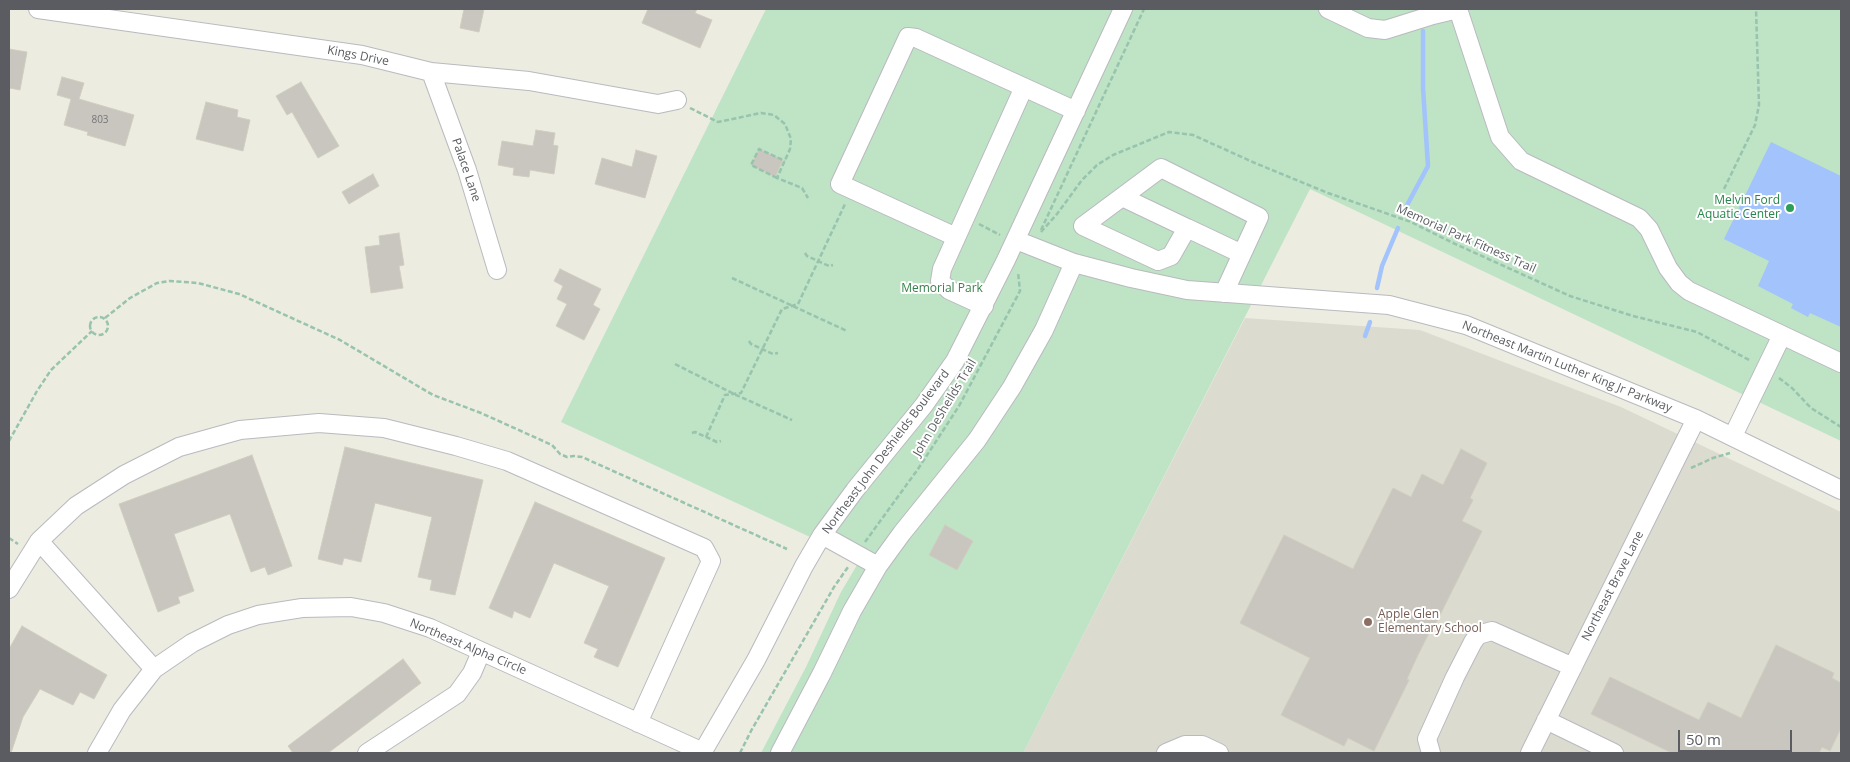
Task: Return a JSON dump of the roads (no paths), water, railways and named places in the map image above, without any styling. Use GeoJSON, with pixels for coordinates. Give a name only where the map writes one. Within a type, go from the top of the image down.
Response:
{"type":"FeatureCollection","features":[{"type":"Feature","properties":{"kind":"street","name":"Kings Drive"},"geometry":{"type":"LineString","coordinates":[[38,9],[362,56],[431,72],[529,81],[658,104],[677,100]]}},
{"type":"Feature","properties":{"kind":"street","name":"Northeast John Deshields Boulevard"},"geometry":{"type":"LineString","coordinates":[[702,753],[756,660],[822,535],[855,490],[924,405],[955,361],[984,306],[1008,238],[1076,111],[1123,9]]}},
{"type":"Feature","properties":{"kind":"street"},"geometry":{"type":"LineString","coordinates":[[1328,9],[1368,28],[1385,30],[1458,9],[1500,138],[1520,161],[1639,218],[1648,229],[1668,268],[1679,283],[1689,291],[1841,363]]}},
{"type":"Feature","properties":{"kind":"street"},"geometry":{"type":"LineString","coordinates":[[956,237],[840,184],[908,37],[916,38],[1076,111]]}},
{"type":"Feature","properties":{"kind":"street","name":"Palace Lane"},"geometry":{"type":"LineString","coordinates":[[431,72],[467,170],[497,270]]}},
{"type":"Feature","properties":{"kind":"street"},"geometry":{"type":"LineString","coordinates":[[984,306],[949,290],[940,281],[942,269],[1024,87]]}},
{"type":"Feature","properties":{"kind":"street"},"geometry":{"type":"LineString","coordinates":[[1187,228],[1171,256],[1158,261],[1083,226],[1160,168],[1259,217],[1224,293]]}},
{"type":"Feature","properties":{"kind":"street"},"geometry":{"type":"LineString","coordinates":[[1122,198],[1242,254]]}},
{"type":"Feature","properties":{"kind":"street","name":"Northeast Martin Luther King Jr Parkway"},"geometry":{"type":"LineString","coordinates":[[1008,238],[1074,263],[1187,290],[1389,305],[1466,325],[1696,419],[1841,490]]}},
{"type":"Feature","properties":{"kind":"street"},"geometry":{"type":"LineString","coordinates":[[780,753],[852,611],[878,566],[902,533],[977,440],[1012,388],[1044,330],[1074,263]]}},
{"type":"Feature","properties":{"kind":"street"},"geometry":{"type":"LineString","coordinates":[[1733,436],[1782,335]]}},
{"type":"Feature","properties":{"kind":"street","name":"Northeast Brave Lane"},"geometry":{"type":"LineString","coordinates":[[1530,753],[1696,419]]}},
{"type":"Feature","properties":{"kind":"street"},"geometry":{"type":"LineString","coordinates":[[9,589],[39,541],[76,506],[124,475],[179,447],[240,430],[319,423],[384,428],[498,458],[704,548],[711,560],[638,723]]}},
{"type":"Feature","properties":{"kind":"street"},"geometry":{"type":"LineString","coordinates":[[822,535],[878,566]]}},
{"type":"Feature","properties":{"kind":"street"},"geometry":{"type":"LineString","coordinates":[[39,541],[154,669]]}},
{"type":"Feature","properties":{"kind":"street","name":"Northeast Alpha Circle"},"geometry":{"type":"LineString","coordinates":[[97,753],[122,710],[154,669],[192,643],[228,625],[258,615],[302,608],[351,607],[384,613],[430,628],[702,753]]}},
{"type":"Feature","properties":{"kind":"street"},"geometry":{"type":"LineString","coordinates":[[1432,753],[1427,739],[1455,676],[1478,635],[1492,631],[1573,667]]}},
{"type":"Feature","properties":{"kind":"street"},"geometry":{"type":"LineString","coordinates":[[367,753],[456,694],[472,673],[481,652]]}},
{"type":"Feature","properties":{"kind":"street"},"geometry":{"type":"LineString","coordinates":[[1546,720],[1614,753]]}},
{"type":"Feature","properties":{"kind":"street"},"geometry":{"type":"LineString","coordinates":[[1166,753],[1185,745],[1202,745],[1219,753]]}},
{"type":"Feature","properties":{"kind":"water","name":"Melvin Ford Aquatic Center"},"geometry":{"type":"Polygon","coordinates":[[[1771,142],[1841,176],[1841,327],[1810,313],[1808,317],[1791,308],[1793,304],[1758,286],[1769,261],[1724,239],[1771,142]]]}},
{"type":"Feature","properties":{"kind":"waterway"},"geometry":{"type":"LineString","coordinates":[[1405,209],[1428,166],[1423,88],[1423,31]]}},
{"type":"Feature","properties":{"kind":"waterway"},"geometry":{"type":"LineString","coordinates":[[1377,288],[1382,266],[1398,228]]}},
{"type":"Feature","properties":{"kind":"waterway"},"geometry":{"type":"LineString","coordinates":[[1365,336],[1370,322]]}},
{"type":"Feature","properties":{"kind":"place","name":"Melvin Ford Aquatic Center"},"geometry":{"type":"Point","coordinates":[1790,208]}},
{"type":"Feature","properties":{"kind":"place","name":"Apple Glen Elementary School"},"geometry":{"type":"Point","coordinates":[1368,622]}},
{"type":"Feature","properties":{"kind":"park label","name":"Memorial Park"},"geometry":{"type":"Point","coordinates":[942,289]}}]}
